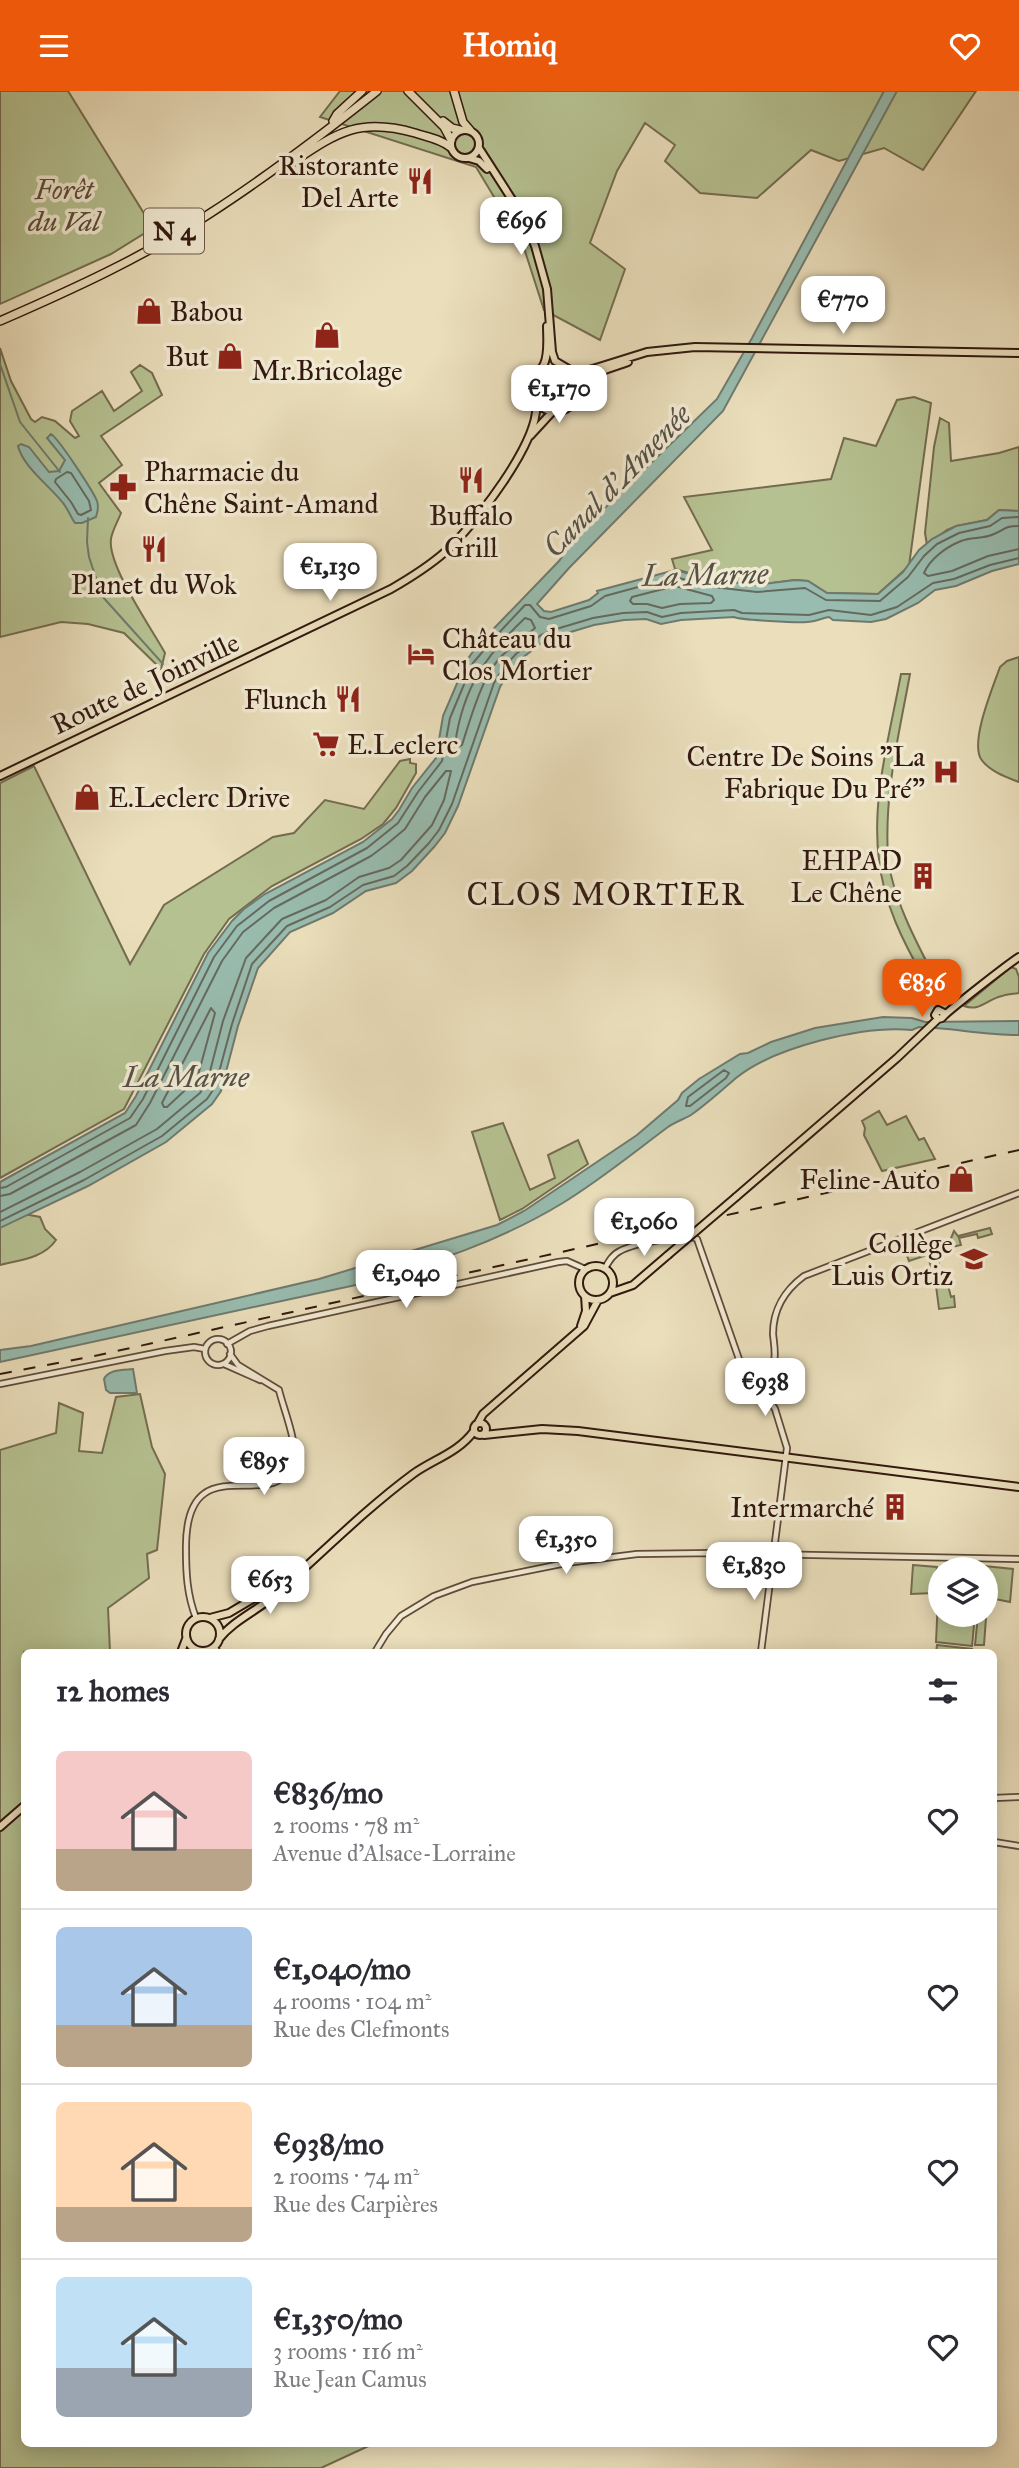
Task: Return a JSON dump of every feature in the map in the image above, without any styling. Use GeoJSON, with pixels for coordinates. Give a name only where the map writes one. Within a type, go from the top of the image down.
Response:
{"type":"FeatureCollection","features":[{"type":"Feature","properties":{"kind":"highway"},"geometry":{"type":"LineString","coordinates":[[333,121],[362,91]]}},
{"type":"Feature","properties":{"kind":"highway","name":"N 4"},"geometry":{"type":"LineString","coordinates":[[0,319],[92,275],[183,226],[250,182],[371,91]]}},
{"type":"Feature","properties":{"kind":"highway","name":"N 4"},"geometry":{"type":"LineString","coordinates":[[0,319],[93,278],[208,215],[304,148],[377,91]]}},
{"type":"Feature","properties":{"kind":"highway"},"geometry":{"type":"LineString","coordinates":[[408,91],[444,127],[451,144]]}},
{"type":"Feature","properties":{"kind":"highway"},"geometry":{"type":"LineString","coordinates":[[414,91],[447,125],[460,130]]}},
{"type":"Feature","properties":{"kind":"highway"},"geometry":{"type":"LineString","coordinates":[[454,91],[463,123],[470,131]]}},
{"type":"Feature","properties":{"kind":"highway"},"geometry":{"type":"LineString","coordinates":[[247,188],[258,185],[328,139],[355,128],[380,126],[401,129],[451,144]]}},
{"type":"Feature","properties":{"kind":"main road"},"geometry":{"type":"LineString","coordinates":[[553,411],[541,407],[532,391],[532,382],[542,368],[547,352],[546,302],[532,247],[517,213],[483,164],[469,158],[457,157],[451,144],[460,130],[470,131],[477,136],[479,148],[520,212],[535,246],[549,301],[552,354],[577,378],[579,392]]}},
{"type":"Feature","properties":{"kind":"main road"},"geometry":{"type":"LineString","coordinates":[[469,158],[479,148]]}},
{"type":"Feature","properties":{"kind":"main road"},"geometry":{"type":"LineString","coordinates":[[572,371],[590,370],[637,355],[695,347],[1019,353]]}},
{"type":"Feature","properties":{"kind":"main road"},"geometry":{"type":"LineString","coordinates":[[525,443],[553,411],[570,407],[588,379],[598,373],[666,350]]}},
{"type":"Feature","properties":{"kind":"main road"},"geometry":{"type":"LineString","coordinates":[[542,368],[560,364]]}},
{"type":"Feature","properties":{"kind":"main road"},"geometry":{"type":"LineString","coordinates":[[525,443],[536,417],[536,401]]}},
{"type":"Feature","properties":{"kind":"main road","name":"Route de Joinville"},"geometry":{"type":"LineString","coordinates":[[0,776],[391,589],[433,562],[456,542],[486,506],[525,443]]}},
{"type":"Feature","properties":{"kind":"main road"},"geometry":{"type":"LineString","coordinates":[[219,1639],[411,1476],[453,1452],[481,1429],[488,1410],[579,1331],[591,1317],[598,1300],[638,1281],[906,1050],[937,1020],[937,1011],[944,1013],[957,1006],[1019,957]]}},
{"type":"Feature","properties":{"kind":"main road"},"geometry":{"type":"LineString","coordinates":[[579,1331],[586,1311],[585,1296],[580,1289],[579,1280],[585,1269],[593,1265],[606,1268],[614,1282],[610,1293]]}},
{"type":"Feature","properties":{"kind":"main road"},"geometry":{"type":"LineString","coordinates":[[614,1282],[623,1284],[638,1281]]}},
{"type":"Feature","properties":{"kind":"main road"},"geometry":{"type":"LineString","coordinates":[[585,1296],[598,1300]]}},
{"type":"Feature","properties":{"kind":"main road"},"geometry":{"type":"LineString","coordinates":[[481,1429],[499,1434],[541,1429],[578,1431],[1019,1487]]}},
{"type":"Feature","properties":{"kind":"main road"},"geometry":{"type":"LineString","coordinates":[[182,1649],[187,1627],[196,1618],[229,1613],[297,1573]]}},
{"type":"Feature","properties":{"kind":"main road"},"geometry":{"type":"LineString","coordinates":[[210,1618],[219,1627],[216,1649]]}},
{"type":"Feature","properties":{"kind":"main road"},"geometry":{"type":"LineString","coordinates":[[186,1639],[196,1649]]}},
{"type":"Feature","properties":{"kind":"main road"},"geometry":{"type":"LineString","coordinates":[[0,1827],[21,1809]]}},
{"type":"Feature","properties":{"kind":"street"},"geometry":{"type":"LineString","coordinates":[[755,1378],[772,1365],[775,1352],[773,1330],[777,1311],[791,1287],[804,1276],[1019,1193]]}},
{"type":"Feature","properties":{"kind":"street"},"geometry":{"type":"LineString","coordinates":[[606,1268],[619,1251],[681,1237],[693,1236],[700,1241],[740,1362],[747,1373],[755,1378],[775,1409],[787,1444],[761,1649]]}},
{"type":"Feature","properties":{"kind":"street"},"geometry":{"type":"LineString","coordinates":[[227,1344],[250,1331],[268,1326],[558,1262],[567,1261],[585,1269]]}},
{"type":"Feature","properties":{"kind":"street"},"geometry":{"type":"LineString","coordinates":[[196,1618],[188,1591],[186,1569],[186,1533],[194,1503],[212,1489],[274,1483],[285,1475],[293,1463],[293,1445],[279,1390],[238,1365],[227,1344],[222,1341],[215,1340],[205,1349],[205,1356],[210,1363],[223,1364],[261,1380]]}},
{"type":"Feature","properties":{"kind":"street"},"geometry":{"type":"LineString","coordinates":[[0,1384],[165,1350],[194,1347],[205,1349]]}},
{"type":"Feature","properties":{"kind":"street"},"geometry":{"type":"LineString","coordinates":[[223,1364],[230,1354]]}},
{"type":"Feature","properties":{"kind":"street"},"geometry":{"type":"LineString","coordinates":[[377,1649],[394,1624],[409,1609],[449,1590],[492,1577],[615,1556],[772,1554],[1019,1559]]}},
{"type":"Feature","properties":{"kind":"street"},"geometry":{"type":"LineString","coordinates":[[997,1798],[1019,1797]]}},
{"type":"Feature","properties":{"kind":"street"},"geometry":{"type":"LineString","coordinates":[[997,1842],[1019,1846]]}},
{"type":"Feature","properties":{"kind":"green space","name":"Forêt du Val"},"geometry":{"type":"Polygon","coordinates":[[[0,91],[68,91],[153,228],[111,254],[0,304],[0,91]]]}},
{"type":"Feature","properties":{"kind":"green space"},"geometry":{"type":"Polygon","coordinates":[[[340,91],[976,91],[923,170],[884,148],[839,161],[811,150],[757,198],[700,193],[665,161],[675,145],[645,123],[617,171],[590,243],[625,269],[600,340],[544,310],[523,245],[476,167],[320,117],[340,91]]]}},
{"type":"Feature","properties":{"kind":"green space"},"geometry":{"type":"Polygon","coordinates":[[[0,348],[11,381],[31,419],[35,422],[42,417],[55,421],[75,438],[79,436],[70,421],[72,411],[102,391],[114,411],[142,391],[131,372],[140,365],[152,373],[162,395],[101,436],[122,465],[99,483],[121,513],[111,539],[112,550],[123,580],[165,653],[161,669],[124,633],[88,624],[61,622],[0,637],[0,348]]]}},
{"type":"Feature","properties":{"kind":"green space"},"geometry":{"type":"Polygon","coordinates":[[[914,397],[931,403],[909,566],[878,594],[827,593],[808,581],[757,585],[713,580],[675,569],[672,559],[712,550],[684,497],[831,479],[844,438],[876,446],[897,400],[914,397]]]}},
{"type":"Feature","properties":{"kind":"green space"},"geometry":{"type":"Polygon","coordinates":[[[940,418],[949,423],[951,461],[1019,447],[1019,511],[999,510],[987,520],[947,530],[927,545],[925,533],[934,447],[940,418]]]}},
{"type":"Feature","properties":{"kind":"green space"},"geometry":{"type":"Polygon","coordinates":[[[1019,657],[1019,782],[998,773],[984,763],[978,751],[978,740],[1000,667],[1019,657]]]}},
{"type":"Feature","properties":{"kind":"green space"},"geometry":{"type":"Polygon","coordinates":[[[901,674],[910,674],[890,787],[888,856],[899,902],[934,976],[925,980],[909,951],[885,892],[877,837],[880,790],[901,674]]]}},
{"type":"Feature","properties":{"kind":"green space"},"geometry":{"type":"Polygon","coordinates":[[[410,759],[410,763],[416,764],[416,773],[396,808],[383,824],[361,839],[272,886],[229,919],[204,954],[124,1109],[0,1178],[0,783],[34,766],[130,964],[164,905],[273,837],[294,833],[325,800],[364,809],[400,761],[410,759]]]}},
{"type":"Feature","properties":{"kind":"green space"},"geometry":{"type":"Polygon","coordinates":[[[1011,967],[1016,969],[1019,977],[1019,993],[975,1007],[964,1006],[1011,967]]]}},
{"type":"Feature","properties":{"kind":"green space"},"geometry":{"type":"Polygon","coordinates":[[[879,1111],[887,1125],[906,1116],[919,1140],[924,1138],[935,1159],[882,1171],[864,1135],[862,1121],[879,1111]]]}},
{"type":"Feature","properties":{"kind":"green space"},"geometry":{"type":"Polygon","coordinates":[[[503,1123],[530,1190],[555,1178],[548,1155],[578,1140],[588,1164],[522,1209],[500,1220],[472,1132],[503,1123]]]}},
{"type":"Feature","properties":{"kind":"green space"},"geometry":{"type":"Polygon","coordinates":[[[24,1214],[40,1217],[45,1229],[56,1240],[38,1255],[0,1265],[0,1222],[24,1214]]]}},
{"type":"Feature","properties":{"kind":"green space"},"geometry":{"type":"Polygon","coordinates":[[[990,1228],[992,1234],[978,1238],[977,1234],[959,1238],[961,1245],[947,1248],[939,1246],[949,1243],[954,1231],[958,1236],[990,1228]]]}},
{"type":"Feature","properties":{"kind":"green space"},"geometry":{"type":"Polygon","coordinates":[[[903,1245],[910,1253],[933,1248],[939,1261],[937,1271],[940,1275],[945,1274],[951,1297],[954,1296],[955,1307],[939,1309],[935,1278],[927,1255],[909,1261],[903,1245]]]}},
{"type":"Feature","properties":{"kind":"green space"},"geometry":{"type":"Polygon","coordinates":[[[140,1394],[152,1447],[165,1474],[157,1550],[147,1554],[149,1578],[108,1608],[110,1649],[21,1649],[21,2447],[366,2447],[321,2468],[0,2468],[0,1450],[56,1433],[59,1403],[83,1413],[79,1451],[102,1453],[116,1397],[140,1394]]]}},
{"type":"Feature","properties":{"kind":"green space"},"geometry":{"type":"Polygon","coordinates":[[[913,1565],[928,1566],[928,1593],[911,1594],[913,1565]]]}},
{"type":"Feature","properties":{"kind":"green space"},"geometry":{"type":"Polygon","coordinates":[[[998,1567],[1013,1569],[1010,1602],[998,1600],[998,1567]]]}},
{"type":"Feature","properties":{"kind":"green space"},"geometry":{"type":"Polygon","coordinates":[[[937,1627],[974,1627],[972,1646],[936,1642],[937,1627]]]}},
{"type":"Feature","properties":{"kind":"green space"},"geometry":{"type":"Polygon","coordinates":[[[977,1627],[985,1627],[984,1645],[975,1645],[977,1627]]]}},
{"type":"Feature","properties":{"kind":"green space"},"geometry":{"type":"Polygon","coordinates":[[[937,1645],[972,1649],[936,1649],[937,1645]]]}},
{"type":"Feature","properties":{"kind":"water","name":"La Marne"},"geometry":{"type":"Polygon","coordinates":[[[884,91],[897,91],[723,411],[537,604],[544,611],[551,612],[589,600],[597,591],[675,570],[713,580],[757,585],[808,581],[827,593],[878,594],[903,572],[919,550],[932,539],[956,526],[987,520],[999,510],[1019,511],[1019,564],[992,571],[956,586],[935,590],[918,603],[886,619],[871,622],[833,620],[829,617],[802,622],[734,617],[661,624],[646,619],[624,620],[594,625],[544,641],[521,659],[500,687],[458,806],[445,833],[434,847],[412,871],[396,883],[366,891],[333,913],[290,932],[258,968],[238,1026],[221,1091],[212,1104],[166,1142],[88,1186],[0,1228],[0,1182],[125,1113],[208,953],[232,921],[265,894],[363,842],[399,810],[412,788],[436,758],[443,716],[467,660],[477,646],[559,561],[577,536],[717,399],[884,91]]]}},
{"type":"Feature","properties":{"kind":"water"},"geometry":{"type":"Polygon","coordinates":[[[51,434],[94,495],[98,505],[96,517],[75,523],[63,503],[31,469],[21,454],[18,446],[21,444],[29,447],[49,472],[59,471],[65,460],[47,438],[51,434]]]}},
{"type":"Feature","properties":{"kind":"water"},"geometry":{"type":"Polygon","coordinates":[[[883,1017],[912,1018],[925,1022],[1019,1021],[1019,1035],[919,1027],[912,1030],[892,1029],[845,1035],[796,1048],[753,1067],[736,1078],[697,1111],[668,1127],[561,1204],[466,1250],[365,1283],[0,1362],[0,1350],[31,1346],[319,1279],[497,1225],[524,1211],[637,1135],[699,1079],[740,1054],[815,1028],[883,1017]]]}},
{"type":"Feature","properties":{"kind":"water"},"geometry":{"type":"Polygon","coordinates":[[[133,1369],[137,1393],[110,1393],[106,1390],[104,1379],[109,1373],[133,1369]]]}},
{"type":"Feature","properties":{"kind":"waterway"},"geometry":{"type":"LineString","coordinates":[[0,364],[20,422],[60,472]]}},
{"type":"Feature","properties":{"kind":"waterway"},"geometry":{"type":"LineString","coordinates":[[88,518],[89,557],[102,596],[163,664]]}},
{"type":"Feature","properties":{"kind":"railway"},"geometry":{"type":"LineString","coordinates":[[0,1374],[99,1355],[1019,1150]]}},
{"type":"Feature","properties":{"kind":"place","name":"Ristorante Del Arte"},"geometry":{"type":"Point","coordinates":[420,181]}},
{"type":"Feature","properties":{"kind":"place","name":"Babou"},"geometry":{"type":"Point","coordinates":[149,311]}},
{"type":"Feature","properties":{"kind":"place","name":"Mr.Bricolage"},"geometry":{"type":"Point","coordinates":[327,335]}},
{"type":"Feature","properties":{"kind":"place","name":"But"},"geometry":{"type":"Point","coordinates":[230,356]}},
{"type":"Feature","properties":{"kind":"place","name":"Buffalo Grill"},"geometry":{"type":"Point","coordinates":[471,480]}},
{"type":"Feature","properties":{"kind":"place","name":"Pharmacie du Chêne Saint-Amand"},"geometry":{"type":"Point","coordinates":[123,487]}},
{"type":"Feature","properties":{"kind":"place","name":"Planet du Wok"},"geometry":{"type":"Point","coordinates":[154,549]}},
{"type":"Feature","properties":{"kind":"place","name":"Château du Clos Mortier"},"geometry":{"type":"Point","coordinates":[421,654]}},
{"type":"Feature","properties":{"kind":"place","name":"Flunch"},"geometry":{"type":"Point","coordinates":[348,699]}},
{"type":"Feature","properties":{"kind":"place","name":"E.Leclerc"},"geometry":{"type":"Point","coordinates":[326,744]}},
{"type":"Feature","properties":{"kind":"place","name":"Centre De Soins \"La Fabrique Du Pré\""},"geometry":{"type":"Point","coordinates":[946,772]}},
{"type":"Feature","properties":{"kind":"place","name":"E.Leclerc Drive"},"geometry":{"type":"Point","coordinates":[87,797]}},
{"type":"Feature","properties":{"kind":"place","name":"EHPAD Le Chêne"},"geometry":{"type":"Point","coordinates":[923,876]}},
{"type":"Feature","properties":{"kind":"place","name":"Feline-Auto"},"geometry":{"type":"Point","coordinates":[961,1179]}},
{"type":"Feature","properties":{"kind":"place","name":"Collège Luis Ortiz"},"geometry":{"type":"Point","coordinates":[974,1259]}},
{"type":"Feature","properties":{"kind":"place","name":"Intermarché"},"geometry":{"type":"Point","coordinates":[895,1507]}},
{"type":"Feature","properties":{"kind":"district","name":"CLOS MORTIER"},"geometry":{"type":"Point","coordinates":[606,894]}},
{"type":"Feature","properties":{"kind":"water label","name":"Canal d'Amenée"},"geometry":{"type":"Point","coordinates":[617,481]}}]}
